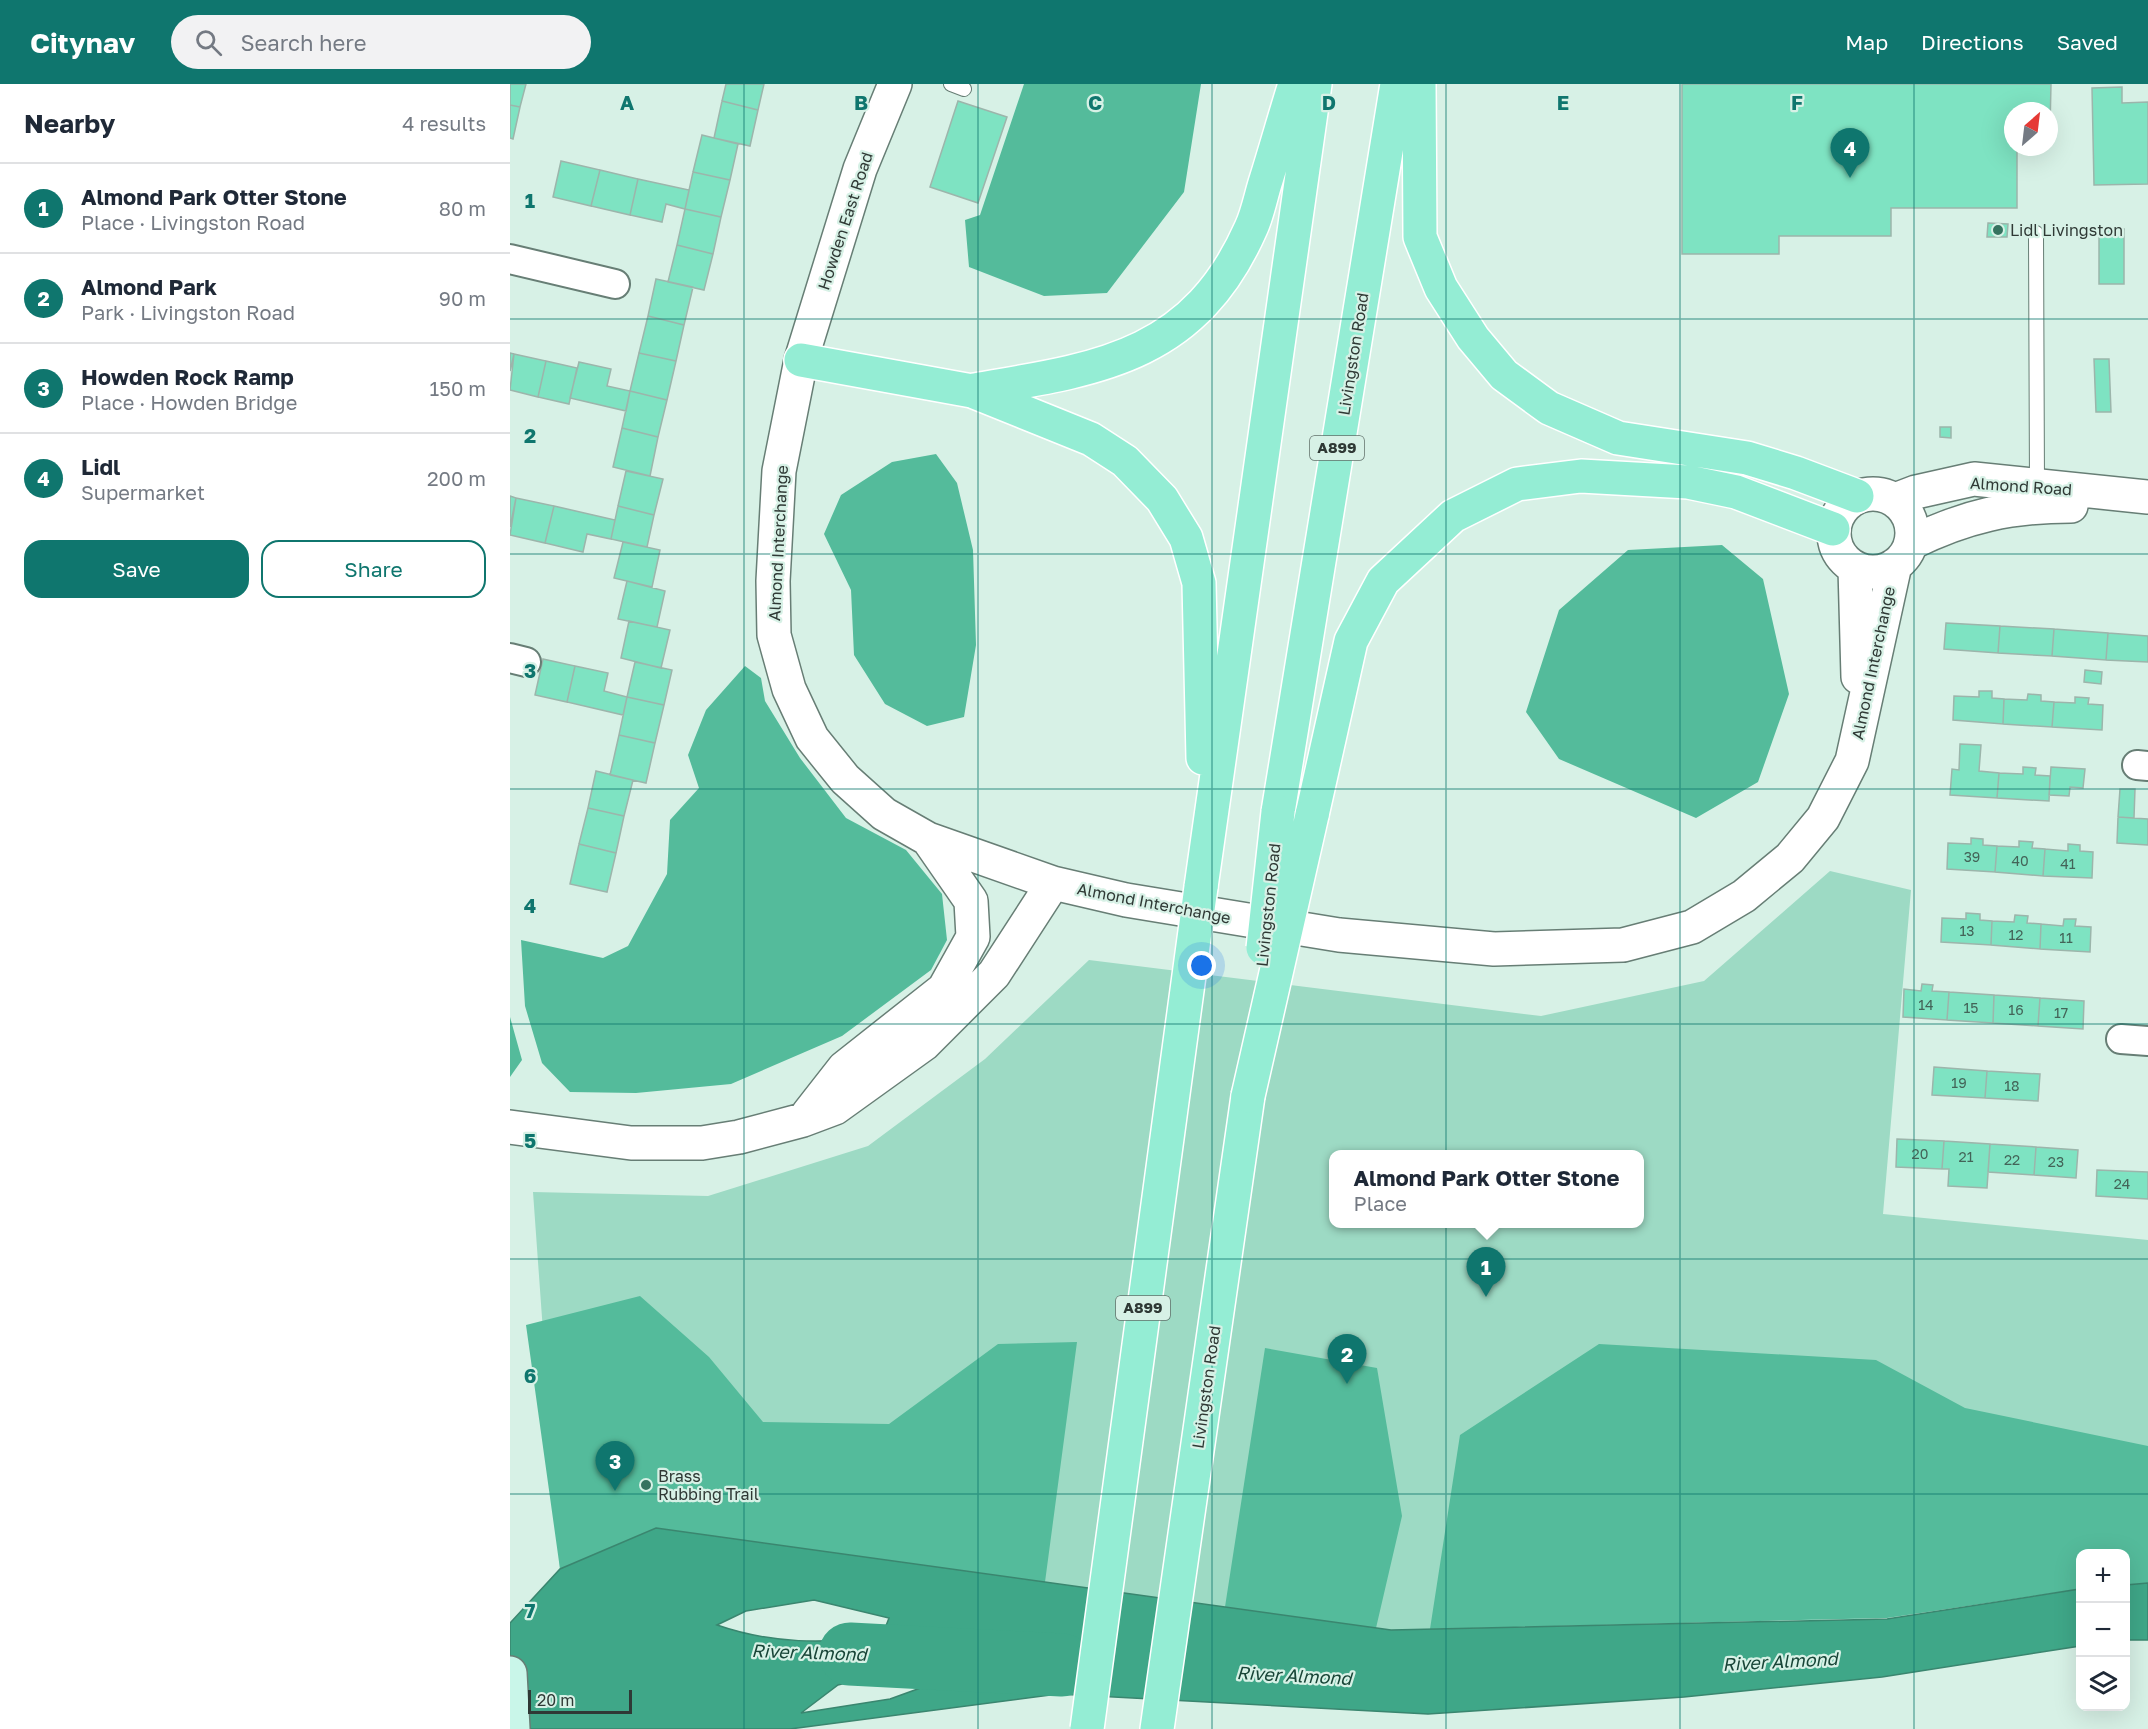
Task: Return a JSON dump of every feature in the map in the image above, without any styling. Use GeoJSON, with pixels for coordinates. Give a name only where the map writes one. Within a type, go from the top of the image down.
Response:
{"type":"FeatureCollection","features":[{"type":"Feature","properties":{"kind":"main road"},"geometry":{"type":"LineString","coordinates":[[972,391],[1058,376],[1117,359],[1171,333],[1208,300],[1234,263],[1252,225],[1295,84]]}},
{"type":"Feature","properties":{"kind":"main road","name":"A899"},"geometry":{"type":"LineString","coordinates":[[1087,1729],[1201,886],[1209,799],[1315,84]]}},
{"type":"Feature","properties":{"kind":"main road","name":"Livingston Road"},"geometry":{"type":"LineString","coordinates":[[1157,1729],[1248,1096],[1278,812],[1397,84]]}},
{"type":"Feature","properties":{"kind":"main road"},"geometry":{"type":"LineString","coordinates":[[1419,84],[1420,237],[1441,288],[1473,338],[1504,375],[1549,408],[1618,438],[1747,459],[1796,472],[1857,496]]}},
{"type":"Feature","properties":{"kind":"main road"},"geometry":{"type":"LineString","coordinates":[[801,360],[972,391],[1091,439],[1125,461],[1162,499],[1186,538],[1200,583],[1209,799]]}},
{"type":"Feature","properties":{"kind":"main road"},"geometry":{"type":"LineString","coordinates":[[1248,1096],[1351,641],[1383,581],[1453,516],[1517,484],[1581,476],[1688,482],[1736,492],[1833,529]]}},
{"type":"Feature","properties":{"kind":"main road"},"geometry":{"type":"LineString","coordinates":[[510,1673],[513,1729]]}},
{"type":"Feature","properties":{"kind":"street","name":"Howden East Road"},"geometry":{"type":"LineString","coordinates":[[801,360],[860,169],[895,84]]}},
{"type":"Feature","properties":{"kind":"street"},"geometry":{"type":"LineString","coordinates":[[510,259],[615,284]]}},
{"type":"Feature","properties":{"kind":"street","name":"Almond Interchange"},"geometry":{"type":"LineString","coordinates":[[801,360],[779,471],[773,581],[774,635],[789,689],[812,738],[845,779],[884,814],[928,839],[1053,883],[1126,900],[1339,935],[1494,949],[1623,945],[1692,927],[1744,896],[1790,858],[1823,818],[1852,761],[1903,554]]}},
{"type":"Feature","properties":{"kind":"street","name":"Almond Road"},"geometry":{"type":"LineString","coordinates":[[1895,500],[1916,492],[1974,479],[2036,495],[2148,506]]}},
{"type":"Feature","properties":{"kind":"street"},"geometry":{"type":"LineString","coordinates":[[1877,493],[1895,500],[1906,512],[1912,528],[1903,554],[1875,572],[1855,568],[1842,558],[1835,544],[1833,529],[1837,515],[1845,504],[1857,496],[1877,493]]}},
{"type":"Feature","properties":{"kind":"street","name":"Almond Road"},"geometry":{"type":"LineString","coordinates":[[1903,554],[1977,516],[2036,495],[2148,497]]}},
{"type":"Feature","properties":{"kind":"street","name":"Almond Interchange"},"geometry":{"type":"LineString","coordinates":[[1852,761],[1858,680],[1855,568]]}},
{"type":"Feature","properties":{"kind":"street"},"geometry":{"type":"LineString","coordinates":[[804,1120],[844,1068],[944,988],[973,937],[971,901],[928,839]]}},
{"type":"Feature","properties":{"kind":"street"},"geometry":{"type":"LineString","coordinates":[[510,1127],[631,1143],[702,1143],[740,1137],[804,1120],[835,1108],[924,1044],[994,974],[1053,883]]}},
{"type":"Feature","properties":{"kind":"lane"},"geometry":{"type":"LineString","coordinates":[[2036,233],[2036,495]]}},
{"type":"Feature","properties":{"kind":"shaded area"},"geometry":{"type":"Polygon","coordinates":[[[1024,84],[1201,84],[1184,192],[1107,293],[1044,296],[969,267],[965,220],[980,215],[1024,84]]]}},
{"type":"Feature","properties":{"kind":"shaded area"},"geometry":{"type":"Polygon","coordinates":[[[936,454],[957,483],[973,550],[976,645],[964,717],[927,726],[885,704],[854,655],[851,590],[824,534],[841,495],[892,462],[936,454]]]}},
{"type":"Feature","properties":{"kind":"shaded area"},"geometry":{"type":"Polygon","coordinates":[[[1722,545],[1763,579],[1789,694],[1758,782],[1696,818],[1559,759],[1526,712],[1559,610],[1628,550],[1722,545]]]}},
{"type":"Feature","properties":{"kind":"shaded area"},"geometry":{"type":"Polygon","coordinates":[[[745,666],[761,678],[765,701],[800,758],[846,818],[906,850],[942,894],[947,940],[931,970],[842,1036],[731,1084],[636,1093],[570,1092],[542,1063],[525,1006],[521,940],[603,958],[628,946],[667,874],[670,820],[699,788],[688,755],[706,710],[745,666]]]}},
{"type":"Feature","properties":{"kind":"shaded area"},"geometry":{"type":"Polygon","coordinates":[[[1830,871],[1911,890],[1883,1214],[2148,1240],[2148,1583],[2130,1585],[2130,1549],[2076,1549],[2076,1589],[1662,1625],[1391,1630],[656,1528],[560,1569],[533,1192],[708,1196],[868,1146],[985,1059],[1089,960],[1541,1016],[1704,981],[1830,871]]]}},
{"type":"Feature","properties":{"kind":"shaded area"},"geometry":{"type":"Polygon","coordinates":[[[510,1017],[522,1060],[510,1077],[510,1017]]]}},
{"type":"Feature","properties":{"kind":"shaded area"},"geometry":{"type":"Polygon","coordinates":[[[640,1296],[709,1357],[763,1422],[889,1424],[998,1344],[1077,1342],[1045,1582],[656,1528],[560,1569],[526,1325],[640,1296]]]}},
{"type":"Feature","properties":{"kind":"shaded area"},"geometry":{"type":"Polygon","coordinates":[[[1599,1344],[1876,1360],[1965,1408],[2148,1446],[2148,1583],[2130,1585],[2130,1549],[2076,1549],[2076,1590],[1887,1618],[1430,1629],[1460,1435],[1599,1344]]]}},
{"type":"Feature","properties":{"kind":"shaded area"},"geometry":{"type":"Polygon","coordinates":[[[1265,1348],[1377,1368],[1402,1516],[1376,1628],[1225,1607],[1265,1348]]]}},
{"type":"Feature","properties":{"kind":"water"},"geometry":{"type":"Polygon","coordinates":[[[656,1528],[1391,1630],[1887,1619],[2076,1590],[2076,1647],[1882,1677],[1684,1697],[1428,1714],[1058,1694],[790,1729],[510,1729],[510,1623],[560,1569],[656,1528]],[[814,1600],[746,1611],[717,1625],[758,1636],[819,1641],[882,1636],[889,1618],[814,1600]],[[996,1644],[838,1685],[801,1713],[890,1699],[959,1674],[996,1644]]]}},
{"type":"Feature","properties":{"kind":"water"},"geometry":{"type":"Polygon","coordinates":[[[2148,1583],[2148,1640],[2130,1640],[2130,1585],[2148,1583]]]}},
{"type":"Feature","properties":{"kind":"building"},"geometry":{"type":"Polygon","coordinates":[[[510,84],[526,84],[520,107],[510,105],[510,84]]]}},
{"type":"Feature","properties":{"kind":"building"},"geometry":{"type":"Polygon","coordinates":[[[726,84],[764,84],[758,110],[722,101],[726,84]]]}},
{"type":"Feature","properties":{"kind":"building"},"geometry":{"type":"Polygon","coordinates":[[[1682,84],[2051,84],[2051,102],[2004,102],[2004,156],[2017,156],[2017,208],[1891,208],[1891,236],[1779,236],[1779,254],[1682,254],[1682,84]]]}},
{"type":"Feature","properties":{"kind":"building"},"geometry":{"type":"Polygon","coordinates":[[[2122,87],[2122,103],[2148,102],[2148,184],[2094,185],[2092,88],[2122,87]]]}},
{"type":"Feature","properties":{"kind":"building"},"geometry":{"type":"Polygon","coordinates":[[[722,101],[758,110],[750,146],[714,138],[722,101]]]}},
{"type":"Feature","properties":{"kind":"building"},"geometry":{"type":"Polygon","coordinates":[[[958,101],[1007,117],[978,203],[930,187],[958,101]]]}},
{"type":"Feature","properties":{"kind":"building"},"geometry":{"type":"Polygon","coordinates":[[[510,105],[520,107],[513,139],[510,138],[510,105]]]}},
{"type":"Feature","properties":{"kind":"building"},"geometry":{"type":"Polygon","coordinates":[[[702,135],[738,144],[730,180],[693,172],[702,135]]]}},
{"type":"Feature","properties":{"kind":"building"},"geometry":{"type":"Polygon","coordinates":[[[561,161],[600,170],[591,206],[553,197],[561,161]]]}},
{"type":"Feature","properties":{"kind":"building"},"geometry":{"type":"Polygon","coordinates":[[[600,170],[638,179],[630,215],[591,206],[600,170]]]}},
{"type":"Feature","properties":{"kind":"building"},"geometry":{"type":"Polygon","coordinates":[[[693,172],[730,180],[721,217],[685,209],[693,172]]]}},
{"type":"Feature","properties":{"kind":"building"},"geometry":{"type":"Polygon","coordinates":[[[638,179],[689,190],[685,209],[666,204],[662,222],[630,215],[638,179]]]}},
{"type":"Feature","properties":{"kind":"building"},"geometry":{"type":"Polygon","coordinates":[[[685,209],[721,217],[713,254],[677,245],[685,209]]]}},
{"type":"Feature","properties":{"kind":"building","name":"Lidl Livingston"},"geometry":{"type":"Polygon","coordinates":[[[1988,223],[2008,224],[2007,237],[1987,237],[1988,223]]]}},
{"type":"Feature","properties":{"kind":"building"},"geometry":{"type":"Polygon","coordinates":[[[2099,229],[2124,229],[2124,284],[2099,284],[2099,229]]]}},
{"type":"Feature","properties":{"kind":"building"},"geometry":{"type":"Polygon","coordinates":[[[677,245],[713,254],[704,290],[668,282],[677,245]]]}},
{"type":"Feature","properties":{"kind":"building"},"geometry":{"type":"Polygon","coordinates":[[[656,279],[693,287],[684,325],[648,316],[656,279]]]}},
{"type":"Feature","properties":{"kind":"building"},"geometry":{"type":"Polygon","coordinates":[[[648,316],[684,325],[676,361],[639,353],[648,316]]]}},
{"type":"Feature","properties":{"kind":"building"},"geometry":{"type":"Polygon","coordinates":[[[510,353],[514,354],[510,371],[510,353]]]}},
{"type":"Feature","properties":{"kind":"building"},"geometry":{"type":"Polygon","coordinates":[[[639,353],[676,361],[667,400],[630,391],[639,353]]]}},
{"type":"Feature","properties":{"kind":"building"},"geometry":{"type":"Polygon","coordinates":[[[514,354],[546,361],[538,397],[510,390],[514,354]]]}},
{"type":"Feature","properties":{"kind":"building"},"geometry":{"type":"Polygon","coordinates":[[[2094,359],[2109,359],[2111,412],[2096,412],[2094,359]]]}},
{"type":"Feature","properties":{"kind":"building"},"geometry":{"type":"Polygon","coordinates":[[[546,361],[577,368],[569,404],[538,397],[546,361]]]}},
{"type":"Feature","properties":{"kind":"building"},"geometry":{"type":"Polygon","coordinates":[[[579,362],[611,369],[607,386],[630,391],[626,411],[570,398],[579,362]]]}},
{"type":"Feature","properties":{"kind":"building"},"geometry":{"type":"Polygon","coordinates":[[[630,391],[667,400],[658,437],[622,428],[630,391]]]}},
{"type":"Feature","properties":{"kind":"building"},"geometry":{"type":"Polygon","coordinates":[[[1940,427],[1951,427],[1951,438],[1940,437],[1940,427]]]}},
{"type":"Feature","properties":{"kind":"building"},"geometry":{"type":"Polygon","coordinates":[[[622,428],[658,437],[650,476],[613,467],[622,428]]]}},
{"type":"Feature","properties":{"kind":"building"},"geometry":{"type":"Polygon","coordinates":[[[626,471],[663,479],[654,515],[618,506],[626,471]]]}},
{"type":"Feature","properties":{"kind":"building"},"geometry":{"type":"Polygon","coordinates":[[[510,496],[516,498],[510,527],[510,496]]]}},
{"type":"Feature","properties":{"kind":"building"},"geometry":{"type":"Polygon","coordinates":[[[516,498],[554,506],[545,543],[510,535],[516,498]]]}},
{"type":"Feature","properties":{"kind":"building"},"geometry":{"type":"Polygon","coordinates":[[[554,506],[615,520],[611,539],[587,534],[583,552],[545,543],[554,506]]]}},
{"type":"Feature","properties":{"kind":"building"},"geometry":{"type":"Polygon","coordinates":[[[618,506],[654,515],[647,547],[611,539],[618,506]]]}},
{"type":"Feature","properties":{"kind":"building"},"geometry":{"type":"Polygon","coordinates":[[[623,542],[660,550],[652,587],[614,578],[623,542]]]}},
{"type":"Feature","properties":{"kind":"building"},"geometry":{"type":"Polygon","coordinates":[[[627,581],[665,591],[657,627],[618,619],[627,581]]]}},
{"type":"Feature","properties":{"kind":"building"},"geometry":{"type":"Polygon","coordinates":[[[629,621],[670,630],[661,668],[621,658],[629,621]]]}},
{"type":"Feature","properties":{"kind":"building"},"geometry":{"type":"Polygon","coordinates":[[[1946,623],[2000,626],[1998,653],[1944,649],[1946,623]]]}},
{"type":"Feature","properties":{"kind":"building"},"geometry":{"type":"Polygon","coordinates":[[[2000,626],[2054,629],[2052,656],[1998,653],[2000,626]]]}},
{"type":"Feature","properties":{"kind":"building"},"geometry":{"type":"Polygon","coordinates":[[[2054,629],[2108,633],[2106,660],[2052,656],[2054,629]]]}},
{"type":"Feature","properties":{"kind":"building"},"geometry":{"type":"Polygon","coordinates":[[[2108,633],[2148,636],[2148,662],[2106,660],[2108,633]]]}},
{"type":"Feature","properties":{"kind":"building"},"geometry":{"type":"Polygon","coordinates":[[[543,659],[575,666],[567,702],[535,695],[543,659]]]}},
{"type":"Feature","properties":{"kind":"building"},"geometry":{"type":"Polygon","coordinates":[[[635,662],[672,670],[664,705],[627,697],[635,662]]]}},
{"type":"Feature","properties":{"kind":"building"},"geometry":{"type":"Polygon","coordinates":[[[575,666],[608,673],[604,691],[627,697],[623,715],[567,702],[575,666]]]}},
{"type":"Feature","properties":{"kind":"building"},"geometry":{"type":"Polygon","coordinates":[[[2085,670],[2102,672],[2101,684],[2084,682],[2085,670]]]}},
{"type":"Feature","properties":{"kind":"building"},"geometry":{"type":"Polygon","coordinates":[[[1979,691],[1992,691],[1992,698],[2004,699],[2003,724],[1953,720],[1954,696],[1979,697],[1979,691]]]}},
{"type":"Feature","properties":{"kind":"building"},"geometry":{"type":"Polygon","coordinates":[[[2028,694],[2041,695],[2041,701],[2054,702],[2052,727],[2003,724],[2004,699],[2027,700],[2028,694]]]}},
{"type":"Feature","properties":{"kind":"building"},"geometry":{"type":"Polygon","coordinates":[[[627,697],[664,705],[655,743],[619,735],[627,697]]]}},
{"type":"Feature","properties":{"kind":"building"},"geometry":{"type":"Polygon","coordinates":[[[2075,697],[2089,698],[2088,704],[2103,705],[2102,730],[2052,727],[2054,702],[2075,703],[2075,697]]]}},
{"type":"Feature","properties":{"kind":"building"},"geometry":{"type":"Polygon","coordinates":[[[619,735],[655,743],[646,783],[610,775],[619,735]]]}},
{"type":"Feature","properties":{"kind":"building"},"geometry":{"type":"Polygon","coordinates":[[[1960,744],[1981,745],[1979,771],[1999,773],[1997,798],[1950,795],[1952,769],[1959,770],[1960,744]]]}},
{"type":"Feature","properties":{"kind":"building"},"geometry":{"type":"Polygon","coordinates":[[[2023,767],[2036,768],[2035,775],[2050,776],[2049,801],[1997,798],[1999,773],[2023,774],[2023,767]]]}},
{"type":"Feature","properties":{"kind":"building"},"geometry":{"type":"Polygon","coordinates":[[[2051,767],[2085,769],[2083,788],[2070,787],[2069,796],[2049,795],[2051,767]]]}},
{"type":"Feature","properties":{"kind":"building"},"geometry":{"type":"Polygon","coordinates":[[[596,771],[633,780],[624,816],[588,808],[596,771]]]}},
{"type":"Feature","properties":{"kind":"building"},"geometry":{"type":"Polygon","coordinates":[[[2120,789],[2135,789],[2134,818],[2118,817],[2120,789]]]}},
{"type":"Feature","properties":{"kind":"building"},"geometry":{"type":"Polygon","coordinates":[[[588,808],[624,816],[616,853],[579,844],[588,808]]]}},
{"type":"Feature","properties":{"kind":"building"},"geometry":{"type":"Polygon","coordinates":[[[2118,817],[2148,819],[2148,845],[2117,843],[2118,817]]]}},
{"type":"Feature","properties":{"kind":"building"},"geometry":{"type":"Polygon","coordinates":[[[1971,838],[1983,839],[1983,845],[1997,846],[1995,872],[1947,869],[1948,843],[1971,844],[1971,838]]]}},
{"type":"Feature","properties":{"kind":"building"},"geometry":{"type":"Polygon","coordinates":[[[2019,841],[2033,842],[2032,848],[2045,849],[2043,876],[1995,872],[1997,846],[2019,847],[2019,841]]]}},
{"type":"Feature","properties":{"kind":"building"},"geometry":{"type":"Polygon","coordinates":[[[579,844],[616,853],[607,892],[570,884],[579,844]]]}},
{"type":"Feature","properties":{"kind":"building"},"geometry":{"type":"Polygon","coordinates":[[[2068,844],[2080,845],[2080,851],[2093,852],[2092,878],[2043,876],[2045,849],[2068,851],[2068,844]]]}},
{"type":"Feature","properties":{"kind":"building"},"geometry":{"type":"Polygon","coordinates":[[[1966,913],[1980,914],[1980,920],[1992,921],[1991,945],[1941,942],[1942,918],[1966,919],[1966,913]]]}},
{"type":"Feature","properties":{"kind":"building"},"geometry":{"type":"Polygon","coordinates":[[[2015,915],[2028,916],[2027,923],[2041,924],[2040,949],[1991,945],[1992,921],[2014,922],[2015,915]]]}},
{"type":"Feature","properties":{"kind":"building"},"geometry":{"type":"Polygon","coordinates":[[[2064,919],[2076,919],[2075,926],[2091,927],[2090,952],[2040,949],[2041,924],[2063,926],[2064,919]]]}},
{"type":"Feature","properties":{"kind":"building"},"geometry":{"type":"Polygon","coordinates":[[[1922,984],[1933,985],[1932,991],[1949,992],[1947,1020],[1903,1017],[1904,989],[1921,991],[1922,984]]]}},
{"type":"Feature","properties":{"kind":"building"},"geometry":{"type":"Polygon","coordinates":[[[1949,992],[1994,995],[1993,1023],[1947,1020],[1949,992]]]}},
{"type":"Feature","properties":{"kind":"building"},"geometry":{"type":"Polygon","coordinates":[[[1994,995],[2040,998],[2038,1026],[1993,1023],[1994,995]]]}},
{"type":"Feature","properties":{"kind":"building"},"geometry":{"type":"Polygon","coordinates":[[[2040,998],[2084,1001],[2083,1029],[2038,1026],[2040,998]]]}},
{"type":"Feature","properties":{"kind":"building"},"geometry":{"type":"Polygon","coordinates":[[[1934,1067],[1987,1071],[1985,1098],[1932,1095],[1934,1067]]]}},
{"type":"Feature","properties":{"kind":"building"},"geometry":{"type":"Polygon","coordinates":[[[1987,1071],[2040,1074],[2038,1101],[1985,1098],[1987,1071]]]}},
{"type":"Feature","properties":{"kind":"building"},"geometry":{"type":"Polygon","coordinates":[[[1897,1139],[1944,1141],[1942,1169],[1896,1167],[1897,1139]]]}},
{"type":"Feature","properties":{"kind":"building"},"geometry":{"type":"Polygon","coordinates":[[[1944,1141],[1990,1144],[1987,1188],[1948,1186],[1949,1169],[1942,1169],[1944,1141]]]}},
{"type":"Feature","properties":{"kind":"building"},"geometry":{"type":"Polygon","coordinates":[[[1990,1144],[2036,1147],[2034,1175],[1988,1172],[1990,1144]]]}},
{"type":"Feature","properties":{"kind":"building"},"geometry":{"type":"Polygon","coordinates":[[[2036,1147],[2078,1150],[2076,1178],[2034,1175],[2036,1147]]]}},
{"type":"Feature","properties":{"kind":"building"},"geometry":{"type":"Polygon","coordinates":[[[2097,1170],[2148,1172],[2148,1199],[2096,1196],[2097,1170]]]}},
{"type":"Feature","properties":{"kind":"waterway","name":"River Almond"},"geometry":{"type":"LineString","coordinates":[[850,1654],[1062,1665]]}},
{"type":"Feature","properties":{"kind":"place","name":"Lidl"},"geometry":{"type":"Point","coordinates":[1850,178]}},
{"type":"Feature","properties":{"kind":"place","name":"Lidl Livingston"},"geometry":{"type":"Point","coordinates":[1998,230]}},
{"type":"Feature","properties":{"kind":"place","name":"Almond Park Otter Stone"},"geometry":{"type":"Point","coordinates":[1486,1297]}},
{"type":"Feature","properties":{"kind":"place","name":"Almond Park"},"geometry":{"type":"Point","coordinates":[1347,1384]}},
{"type":"Feature","properties":{"kind":"place","name":"Brass Rubbing Trail"},"geometry":{"type":"Point","coordinates":[646,1485]}},
{"type":"Feature","properties":{"kind":"place","name":"Howden Rock Ramp"},"geometry":{"type":"Point","coordinates":[615,1491]}}]}
